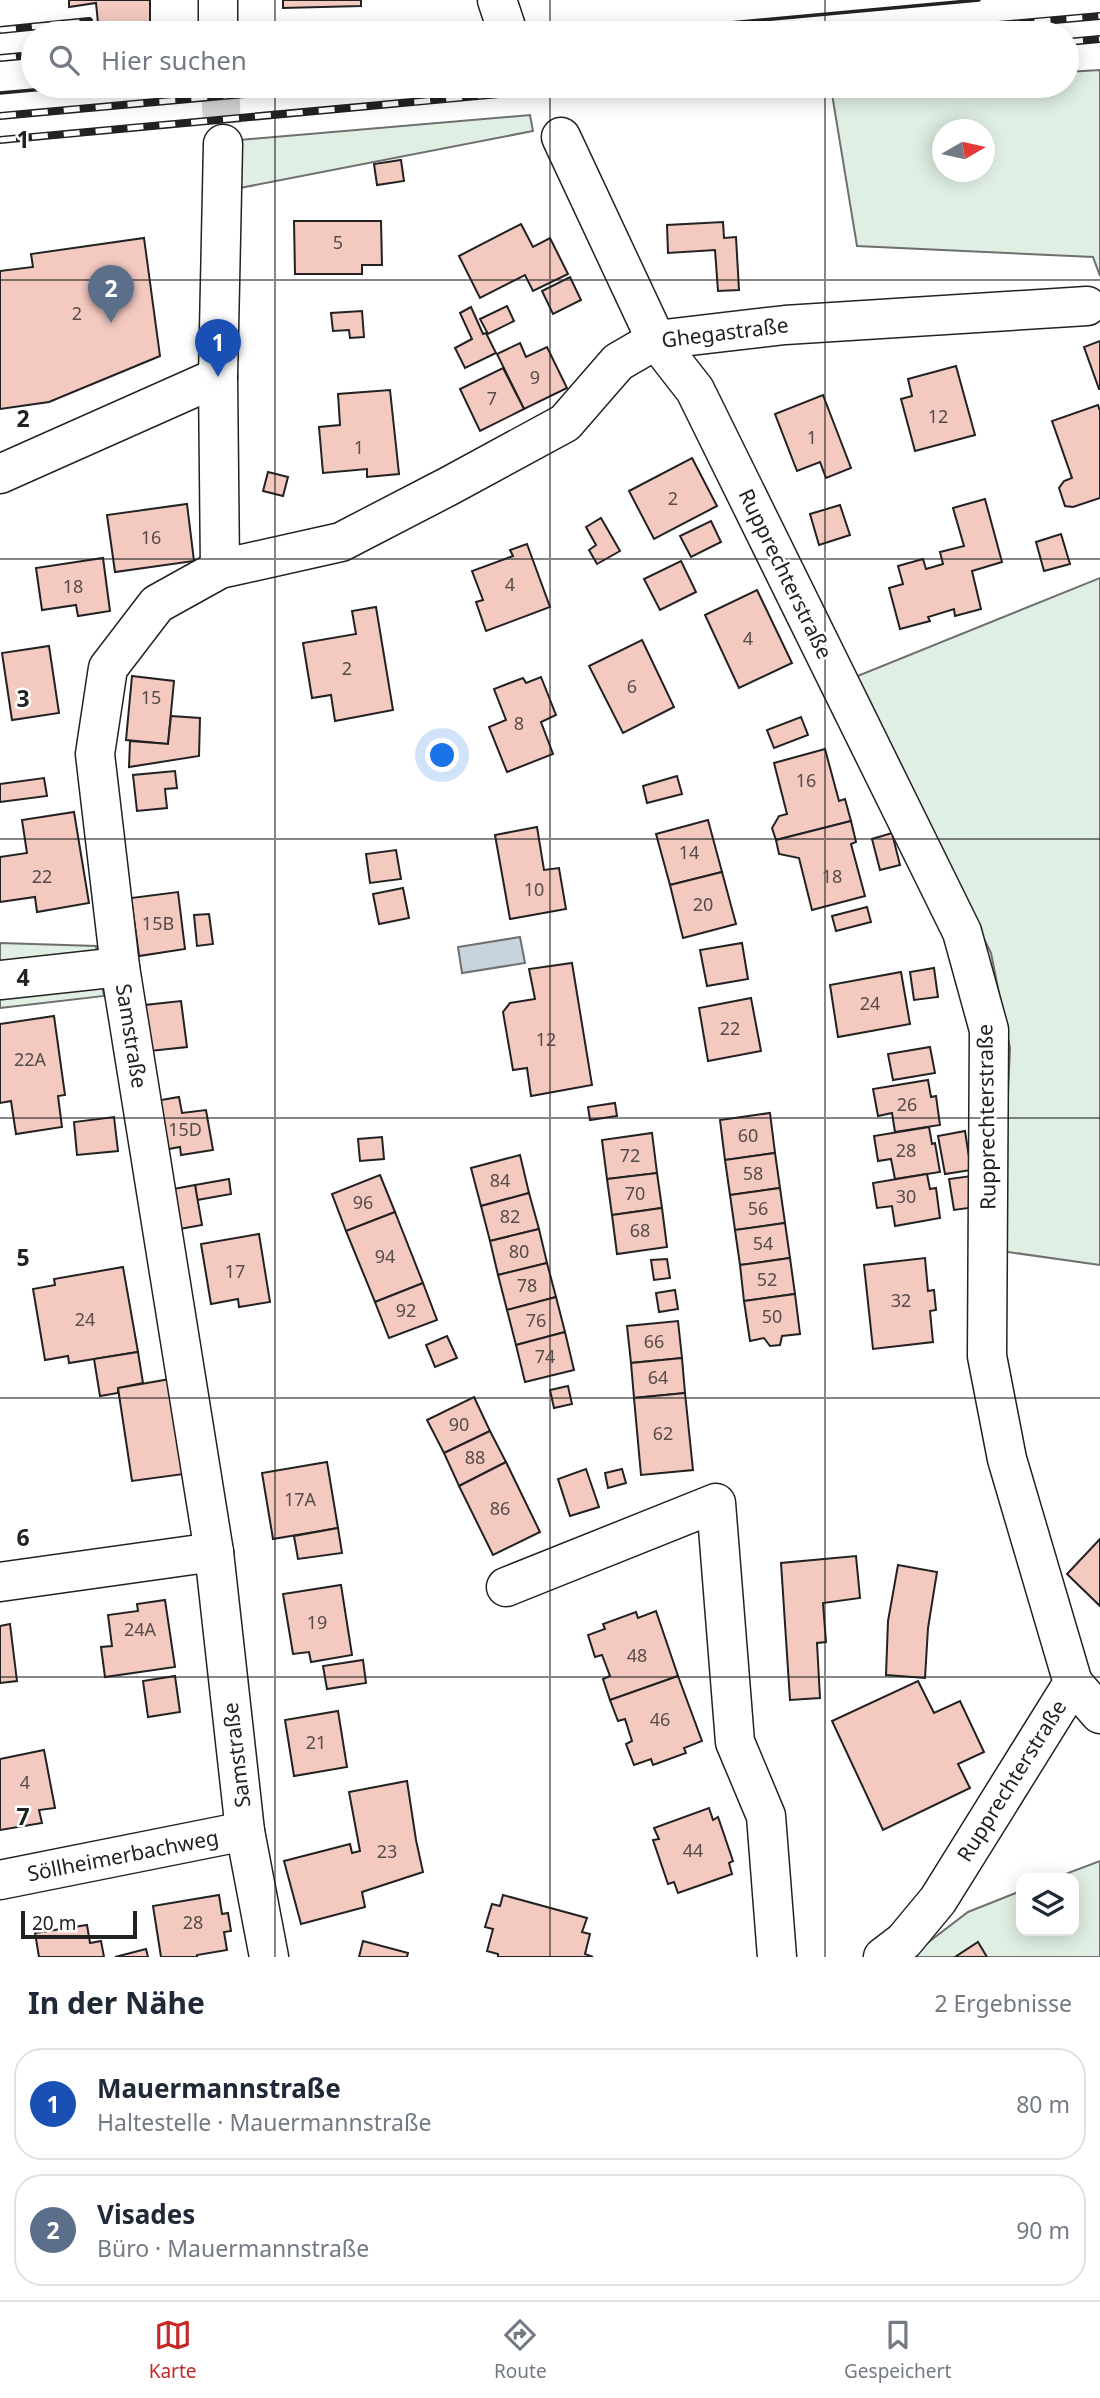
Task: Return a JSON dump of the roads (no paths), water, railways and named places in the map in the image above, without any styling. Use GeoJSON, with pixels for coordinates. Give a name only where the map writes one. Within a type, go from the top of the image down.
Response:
{"type":"FeatureCollection","features":[{"type":"Feature","properties":{"kind":"street"},"geometry":{"type":"LineString","coordinates":[[218,0],[218,21]]}},
{"type":"Feature","properties":{"kind":"street","name":"Rupprechterstraße"},"geometry":{"type":"LineString","coordinates":[[561,137],[656,340],[695,390],[962,932],[989,1030],[987,1356],[1007,1459],[1073,1683],[938,1900],[904,1941],[883,1957]]}},
{"type":"Feature","properties":{"kind":"street"},"geometry":{"type":"LineString","coordinates":[[220,569],[218,377],[223,144]]}},
{"type":"Feature","properties":{"kind":"street","name":"Ghegastraße"},"geometry":{"type":"LineString","coordinates":[[220,569],[341,542],[449,486],[565,423],[618,362],[656,340],[785,325],[1087,306]]}},
{"type":"Feature","properties":{"kind":"street"},"geometry":{"type":"LineString","coordinates":[[0,474],[218,377]]}},
{"type":"Feature","properties":{"kind":"street","name":"Samstraße"},"geometry":{"type":"LineString","coordinates":[[220,569],[156,604],[108,668],[95,754],[120,967],[214,1552],[246,1831],[270,1957]]}},
{"type":"Feature","properties":{"kind":"street"},"geometry":{"type":"LineString","coordinates":[[0,980],[120,967]]}},
{"type":"Feature","properties":{"kind":"street"},"geometry":{"type":"LineString","coordinates":[[506,1587],[716,1503],[735,1742],[766,1816],[777,1957]]}},
{"type":"Feature","properties":{"kind":"street"},"geometry":{"type":"LineString","coordinates":[[0,1582],[214,1552]]}},
{"type":"Feature","properties":{"kind":"street"},"geometry":{"type":"LineString","coordinates":[[1073,1683],[1100,1714]]}},
{"type":"Feature","properties":{"kind":"street","name":"Söllheimerbachweg"},"geometry":{"type":"LineString","coordinates":[[0,1880],[246,1831]]}},
{"type":"Feature","properties":{"kind":"tunnel"},"geometry":{"type":"LineString","coordinates":[[221,98],[223,144]]}},
{"type":"Feature","properties":{"kind":"railway"},"geometry":{"type":"LineString","coordinates":[[1043,21],[1100,16]]}},
{"type":"Feature","properties":{"kind":"railway"},"geometry":{"type":"LineString","coordinates":[[0,30],[21,28]]}},
{"type":"Feature","properties":{"kind":"railway"},"geometry":{"type":"LineString","coordinates":[[1079,41],[1100,39]]}},
{"type":"Feature","properties":{"kind":"railway"},"geometry":{"type":"LineString","coordinates":[[0,58],[21,56]]}},
{"type":"Feature","properties":{"kind":"railway"},"geometry":{"type":"LineString","coordinates":[[0,116],[200,98]]}},
{"type":"Feature","properties":{"kind":"railway"},"geometry":{"type":"LineString","coordinates":[[0,140],[457,98]]}},
{"type":"Feature","properties":{"kind":"place","name":"Visades"},"geometry":{"type":"Point","coordinates":[111,323]}},
{"type":"Feature","properties":{"kind":"place","name":"Mauermannstraße"},"geometry":{"type":"Point","coordinates":[218,377]}}]}
